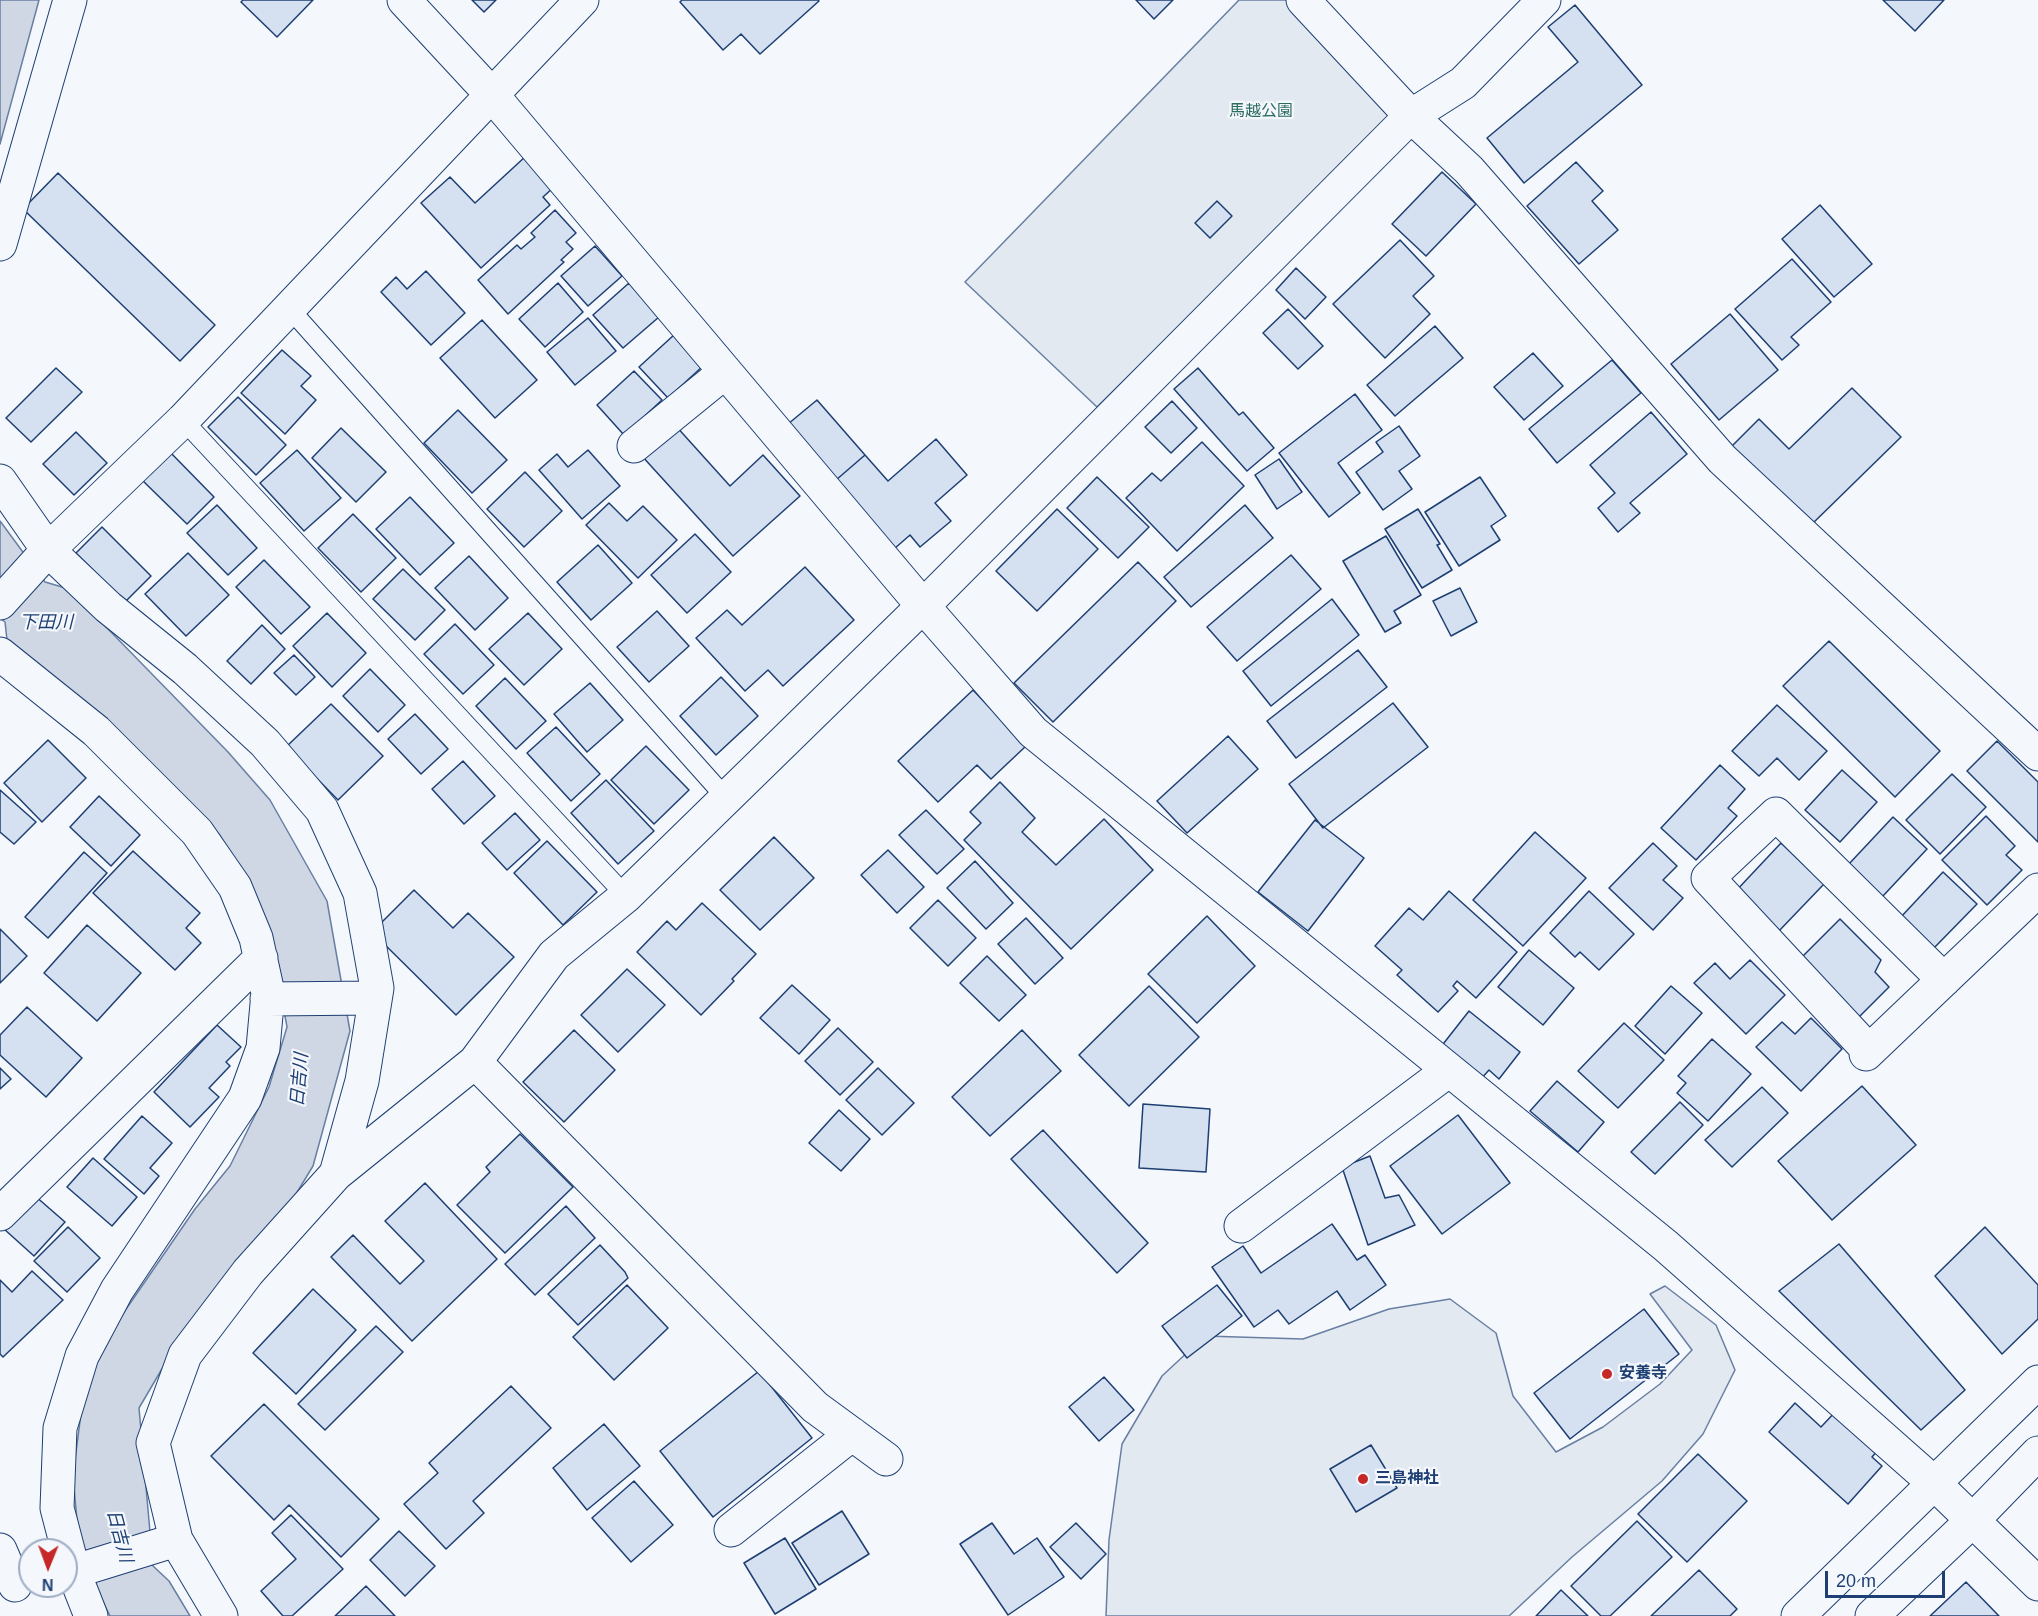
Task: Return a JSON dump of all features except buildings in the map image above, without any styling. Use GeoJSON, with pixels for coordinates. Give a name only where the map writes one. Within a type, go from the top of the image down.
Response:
{"type":"FeatureCollection","features":[{"type":"Feature","properties":{"kind":"street"},"geometry":{"type":"LineString","coordinates":[[0,244],[70,0]]}},
{"type":"Feature","properties":{"kind":"street"},"geometry":{"type":"LineString","coordinates":[[404,0],[492,95],[923,606],[1033,732],[1666,1246],[1934,1483],[2038,1584]]}},
{"type":"Feature","properties":{"kind":"street"},"geometry":{"type":"LineString","coordinates":[[0,603],[47,551],[183,420],[582,0]]}},
{"type":"Feature","properties":{"kind":"street"},"geometry":{"type":"LineString","coordinates":[[1303,0],[1411,116],[1469,170],[1722,459],[2038,754]]}},
{"type":"Feature","properties":{"kind":"street"},"geometry":{"type":"LineString","coordinates":[[220,1616],[175,1540],[153,1443],[185,1355],[248,1272],[336,1174],[475,1062],[554,956],[626,896],[923,606],[1411,116],[1463,83],[1544,0]]}},
{"type":"Feature","properties":{"kind":"street"},"geometry":{"type":"LineString","coordinates":[[634,446],[725,372]]}},
{"type":"Feature","properties":{"kind":"street"},"geometry":{"type":"LineString","coordinates":[[0,481],[47,551],[108,608],[184,669],[266,743],[322,810],[360,893],[377,988],[362,1082],[336,1174]]}},
{"type":"Feature","properties":{"kind":"street"},"geometry":{"type":"LineString","coordinates":[[0,654],[96,731],[197,832],[235,887],[256,938],[269,999],[263,1048],[245,1098],[117,1290],[81,1356],[60,1428],[57,1508],[64,1538]]}},
{"type":"Feature","properties":{"kind":"street"},"geometry":{"type":"LineString","coordinates":[[1944,980],[1776,814],[1708,878],[1867,1053],[1944,980],[2038,890]]}},
{"type":"Feature","properties":{"kind":"street"},"geometry":{"type":"LineString","coordinates":[[0,1214],[261,958]]}},
{"type":"Feature","properties":{"kind":"street"},"geometry":{"type":"LineString","coordinates":[[269,999],[374,998]]}},
{"type":"Feature","properties":{"kind":"street"},"geometry":{"type":"LineString","coordinates":[[475,1062],[815,1407],[886,1459]]}},
{"type":"Feature","properties":{"kind":"street"},"geometry":{"type":"LineString","coordinates":[[1241,1226],[1449,1070]]}},
{"type":"Feature","properties":{"kind":"street"},"geometry":{"type":"LineString","coordinates":[[1798,1616],[2038,1382]]}},
{"type":"Feature","properties":{"kind":"street"},"geometry":{"type":"LineString","coordinates":[[731,1530],[852,1434]]}},
{"type":"Feature","properties":{"kind":"street"},"geometry":{"type":"LineString","coordinates":[[1872,1616],[2038,1453]]}},
{"type":"Feature","properties":{"kind":"street"},"geometry":{"type":"LineString","coordinates":[[78,1571],[175,1540]]}},
{"type":"Feature","properties":{"kind":"street"},"geometry":{"type":"LineString","coordinates":[[0,1550],[15,1589]]}},
{"type":"Feature","properties":{"kind":"street"},"geometry":{"type":"LineString","coordinates":[[78,1587],[91,1616]]}},
{"type":"Feature","properties":{"kind":"lane"},"geometry":{"type":"LineString","coordinates":[[289,308],[726,798]]}},
{"type":"Feature","properties":{"kind":"lane"},"geometry":{"type":"LineString","coordinates":[[183,420],[626,896]]}},
{"type":"Feature","properties":{"kind":"green space","name":"馬越公園"},"geometry":{"type":"Polygon","coordinates":[[[1239,0],[1288,0],[1392,116],[1097,407],[965,282],[1239,0]]]}},
{"type":"Feature","properties":{"kind":"green space"},"geometry":{"type":"Polygon","coordinates":[[[1665,1286],[1716,1325],[1735,1370],[1703,1434],[1662,1481],[1572,1557],[1509,1616],[1106,1616],[1109,1540],[1122,1444],[1162,1376],[1205,1336],[1303,1339],[1389,1309],[1450,1299],[1496,1333],[1513,1396],[1556,1452],[1603,1427],[1660,1384],[1692,1350],[1650,1294],[1665,1286]]]}},
{"type":"Feature","properties":{"kind":"water"},"geometry":{"type":"Polygon","coordinates":[[[0,0],[39,0],[0,144],[0,0]]]}},
{"type":"Feature","properties":{"kind":"water","name":"下田川"},"geometry":{"type":"Polygon","coordinates":[[[0,521],[45,582],[69,589],[228,752],[270,800],[327,901],[350,1031],[313,1166],[282,1217],[183,1333],[139,1408],[153,1566],[169,1581],[190,1616],[110,1616],[96,1588],[79,1543],[73,1476],[84,1390],[111,1331],[195,1209],[230,1166],[269,1087],[287,1027],[272,945],[251,886],[219,834],[163,778],[7,640],[5,622],[0,618],[0,521]]]}},
{"type":"Feature","properties":{"kind":"place","name":"安養寺"},"geometry":{"type":"Point","coordinates":[1607,1374]}},
{"type":"Feature","properties":{"kind":"place","name":"三島神社"},"geometry":{"type":"Point","coordinates":[1363,1479]}},
{"type":"Feature","properties":{"kind":"water label","name":"日吉川"},"geometry":{"type":"Point","coordinates":[300,1080]}},
{"type":"Feature","properties":{"kind":"water label","name":"日吉川"},"geometry":{"type":"Point","coordinates":[119,1536]}}]}
